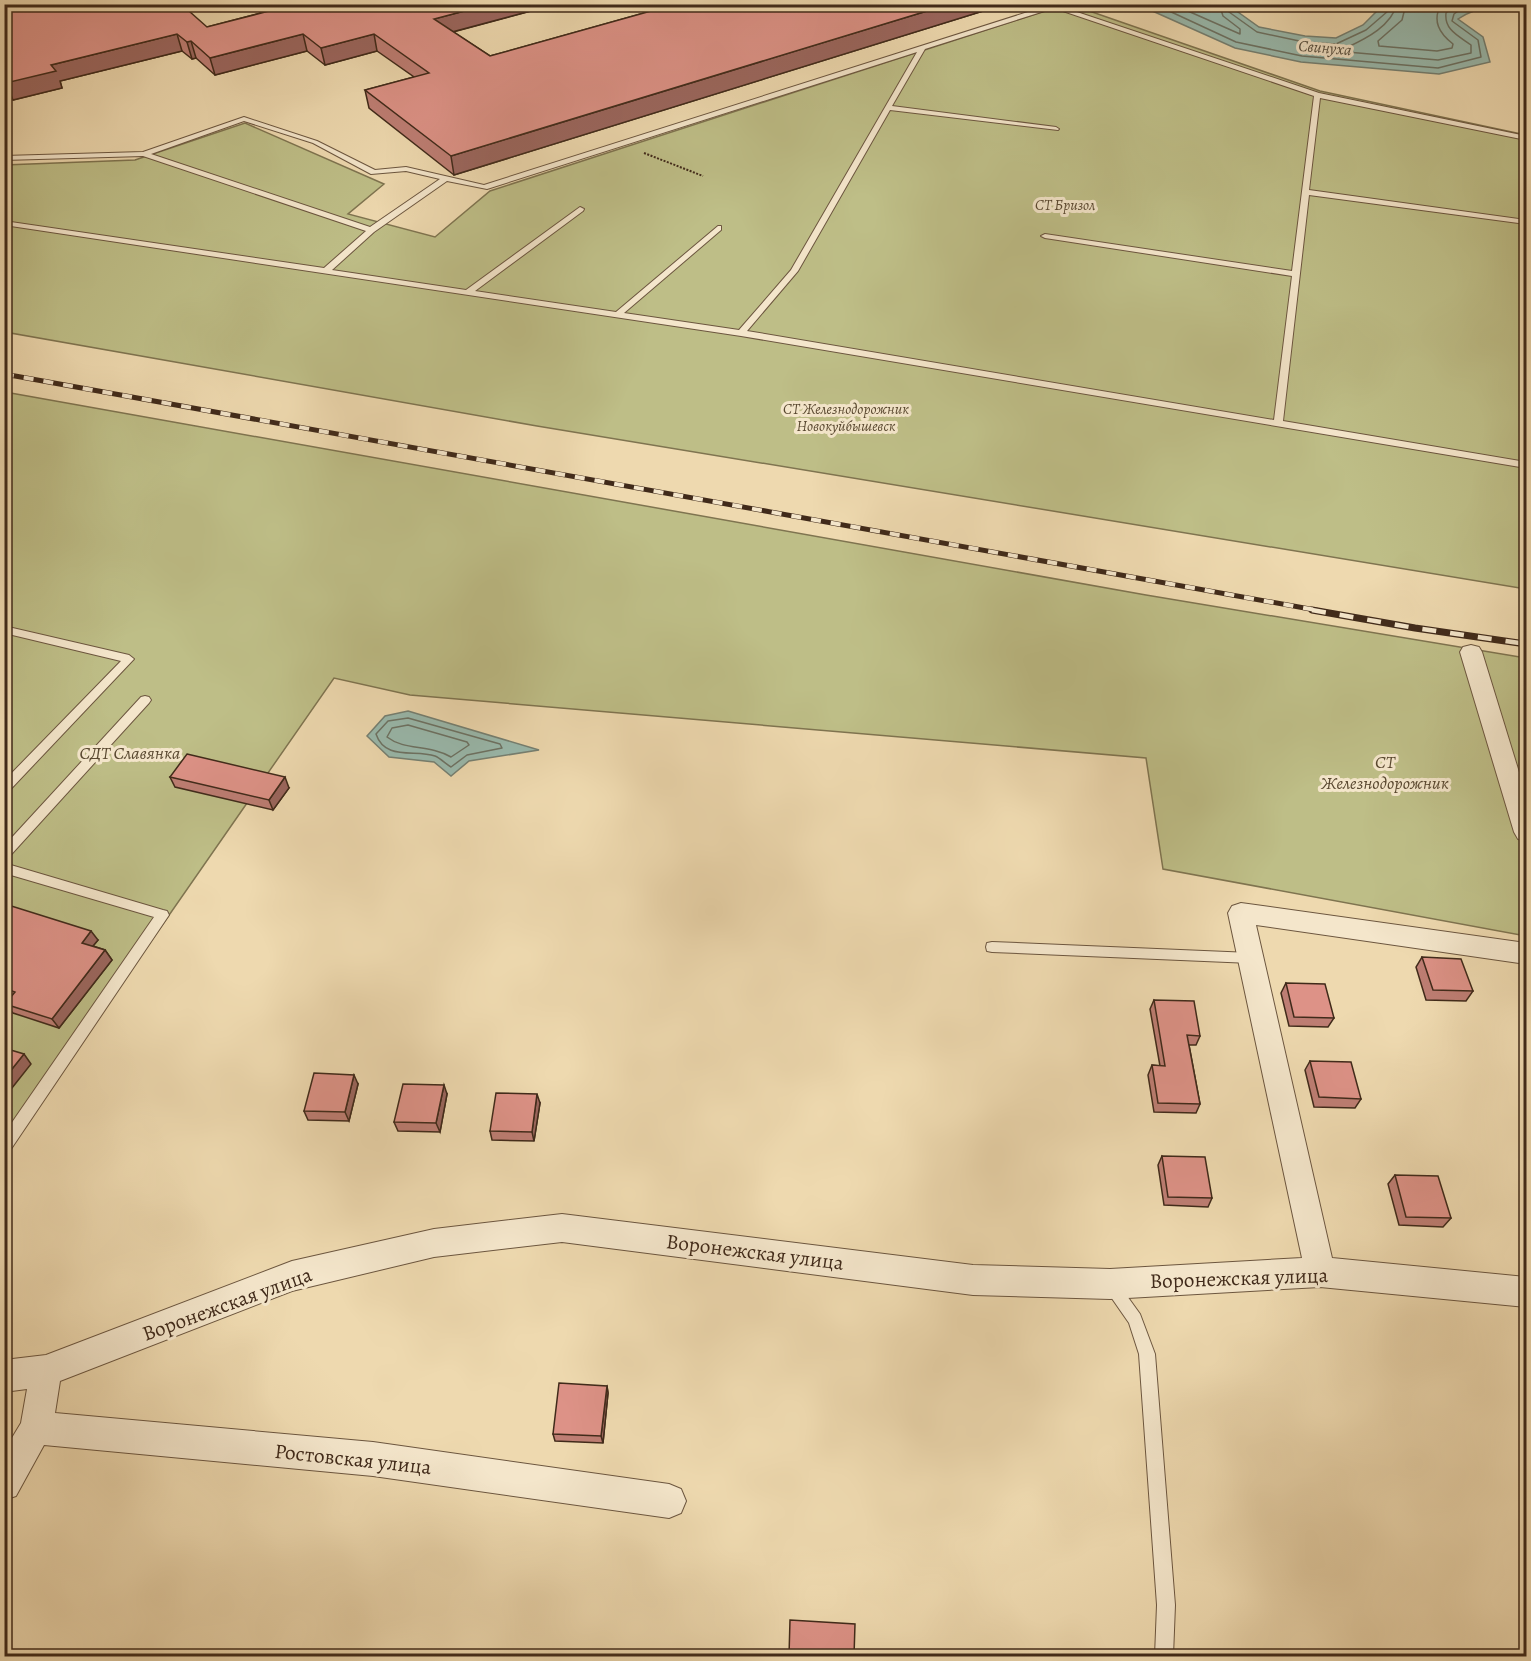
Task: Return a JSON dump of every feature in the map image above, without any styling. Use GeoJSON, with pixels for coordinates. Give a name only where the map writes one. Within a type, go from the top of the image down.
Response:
{"type":"FeatureCollection","features":[{"type":"Feature","properties":{"kind":"street"},"geometry":{"type":"LineString","coordinates":[[1471,652],[1527,832]]}},
{"type":"Feature","properties":{"kind":"street"},"geometry":{"type":"LineString","coordinates":[[1320,1272],[1241,913],[1527,953]]}},
{"type":"Feature","properties":{"kind":"street","name":"Воронежская улица"},"geometry":{"type":"LineString","coordinates":[[4,1376],[46,1371],[292,1276],[434,1243],[562,1228],[972,1280],[1110,1284],[1320,1272],[1527,1292]]}},
{"type":"Feature","properties":{"kind":"street"},"geometry":{"type":"LineString","coordinates":[[4,1484],[36,1428],[46,1371]]}},
{"type":"Feature","properties":{"kind":"street","name":"Ростовская улица"},"geometry":{"type":"LineString","coordinates":[[36,1428],[373,1459],[669,1501]]}},
{"type":"Feature","properties":{"kind":"lane"},"geometry":{"type":"LineString","coordinates":[[4,158],[144,154],[244,119],[315,142],[374,172],[406,169],[484,187],[1054,6],[1317,95],[1527,138]]}},
{"type":"Feature","properties":{"kind":"lane"},"geometry":{"type":"LineString","coordinates":[[741,333],[794,271],[922,48]]}},
{"type":"Feature","properties":{"kind":"lane"},"geometry":{"type":"LineString","coordinates":[[1278,424],[1317,95]]}},
{"type":"Feature","properties":{"kind":"lane"},"geometry":{"type":"LineString","coordinates":[[888,108],[1056,129]]}},
{"type":"Feature","properties":{"kind":"lane"},"geometry":{"type":"LineString","coordinates":[[144,154],[371,230]]}},
{"type":"Feature","properties":{"kind":"lane"},"geometry":{"type":"LineString","coordinates":[[325,273],[371,230],[445,179]]}},
{"type":"Feature","properties":{"kind":"lane"},"geometry":{"type":"LineString","coordinates":[[1306,192],[1527,222]]}},
{"type":"Feature","properties":{"kind":"lane"},"geometry":{"type":"LineString","coordinates":[[467,293],[580,209]]}},
{"type":"Feature","properties":{"kind":"lane"},"geometry":{"type":"LineString","coordinates":[[4,223],[325,273],[741,333],[1527,465]]}},
{"type":"Feature","properties":{"kind":"lane"},"geometry":{"type":"LineString","coordinates":[[617,315],[718,228]]}},
{"type":"Feature","properties":{"kind":"lane"},"geometry":{"type":"LineString","coordinates":[[1045,236],[1296,274]]}},
{"type":"Feature","properties":{"kind":"lane"},"geometry":{"type":"LineString","coordinates":[[4,628],[129,659],[4,789]]}},
{"type":"Feature","properties":{"kind":"lane"},"geometry":{"type":"LineString","coordinates":[[4,855],[145,700]]}},
{"type":"Feature","properties":{"kind":"lane"},"geometry":{"type":"LineString","coordinates":[[4,868],[163,915],[4,1147]]}},
{"type":"Feature","properties":{"kind":"lane"},"geometry":{"type":"LineString","coordinates":[[992,947],[1251,958]]}},
{"type":"Feature","properties":{"kind":"lane"},"geometry":{"type":"LineString","coordinates":[[1110,1284],[1135,1318],[1147,1354],[1166,1605],[1164,1656]]}},
{"type":"Feature","properties":{"kind":"path"},"geometry":{"type":"LineString","coordinates":[[621,144],[703,176]]}},
{"type":"Feature","properties":{"kind":"green space","name":"СТ Бризол"},"geometry":{"type":"Polygon","coordinates":[[[1063,5],[1072,5],[1320,91],[1526,135],[1526,589],[537,426],[5,332],[4,165],[135,160],[245,123],[384,184],[348,214],[435,237],[490,191],[1063,5]]]}},
{"type":"Feature","properties":{"kind":"green space","name":"СТ Железнодорожник"},"geometry":{"type":"Polygon","coordinates":[[[5,392],[1146,595],[1526,658],[1526,936],[1163,869],[1146,758],[410,695],[334,678],[5,1151],[5,392]]]}},
{"type":"Feature","properties":{"kind":"water","name":"Свинуха"},"geometry":{"type":"Polygon","coordinates":[[[1526,4],[1526,8],[1482,9],[1458,19],[1483,37],[1490,62],[1439,74],[1301,62],[1235,48],[1139,5],[1228,5],[1259,27],[1305,36],[1336,38],[1363,25],[1379,9],[1389,5],[1526,4]]]}},
{"type":"Feature","properties":{"kind":"water"},"geometry":{"type":"Polygon","coordinates":[[[408,711],[539,750],[469,761],[451,776],[434,762],[389,757],[367,736],[385,716],[408,711]]]}},
{"type":"Feature","properties":{"kind":"building"},"geometry":{"type":"Polygon","coordinates":[[[4,4],[181,4],[207,27],[273,10],[266,4],[491,4],[434,19],[490,56],[676,4],[950,4],[451,156],[365,90],[429,73],[374,34],[321,48],[303,34],[210,58],[191,41],[187,42],[177,34],[51,65],[56,71],[6,83],[4,80],[4,4]]]}},
{"type":"Feature","properties":{"kind":"building"},"geometry":{"type":"Polygon","coordinates":[[[187,754],[285,777],[269,800],[170,777],[187,754]]]}},
{"type":"Feature","properties":{"kind":"building"},"geometry":{"type":"Polygon","coordinates":[[[4,904],[91,931],[82,943],[105,950],[52,1019],[5,1004],[15,992],[4,988],[4,904]]]}},
{"type":"Feature","properties":{"kind":"building"},"geometry":{"type":"Polygon","coordinates":[[[1422,957],[1461,959],[1473,991],[1433,990],[1422,957]]]}},
{"type":"Feature","properties":{"kind":"building"},"geometry":{"type":"Polygon","coordinates":[[[1286,983],[1325,984],[1334,1018],[1294,1017],[1286,983]]]}},
{"type":"Feature","properties":{"kind":"building"},"geometry":{"type":"Polygon","coordinates":[[[1154,1000],[1194,1001],[1200,1036],[1187,1035],[1200,1104],[1158,1103],[1152,1065],[1165,1066],[1154,1000]]]}},
{"type":"Feature","properties":{"kind":"building"},"geometry":{"type":"Polygon","coordinates":[[[4,1048],[24,1054],[4,1079],[4,1048]]]}},
{"type":"Feature","properties":{"kind":"building"},"geometry":{"type":"Polygon","coordinates":[[[1310,1061],[1351,1062],[1361,1099],[1319,1097],[1310,1061]]]}},
{"type":"Feature","properties":{"kind":"building"},"geometry":{"type":"Polygon","coordinates":[[[314,1073],[354,1075],[345,1112],[304,1111],[314,1073]]]}},
{"type":"Feature","properties":{"kind":"building"},"geometry":{"type":"Polygon","coordinates":[[[403,1084],[444,1085],[436,1123],[394,1122],[403,1084]]]}},
{"type":"Feature","properties":{"kind":"building"},"geometry":{"type":"Polygon","coordinates":[[[496,1093],[537,1094],[532,1132],[490,1131],[496,1093]]]}},
{"type":"Feature","properties":{"kind":"building"},"geometry":{"type":"Polygon","coordinates":[[[1162,1156],[1205,1157],[1212,1198],[1168,1197],[1162,1156]]]}},
{"type":"Feature","properties":{"kind":"building"},"geometry":{"type":"Polygon","coordinates":[[[1395,1175],[1438,1176],[1451,1218],[1406,1217],[1395,1175]]]}},
{"type":"Feature","properties":{"kind":"building"},"geometry":{"type":"Polygon","coordinates":[[[559,1383],[607,1386],[601,1436],[553,1434],[559,1383]]]}},
{"type":"Feature","properties":{"kind":"building"},"geometry":{"type":"Polygon","coordinates":[[[790,1620],[855,1624],[854,1656],[789,1656],[790,1620]]]}},
{"type":"Feature","properties":{"kind":"railway"},"geometry":{"type":"LineString","coordinates":[[4,374],[1321,611]]}},
{"type":"Feature","properties":{"kind":"railway"},"geometry":{"type":"LineString","coordinates":[[1312,610],[1526,644]]}},
{"type":"Feature","properties":{"kind":"park label","name":"СТ Железнодорожник Новокуйбышевск"},"geometry":{"type":"Point","coordinates":[846,418]}},
{"type":"Feature","properties":{"kind":"park label","name":"СДТ Славянка"},"geometry":{"type":"Point","coordinates":[130,753]}}]}
